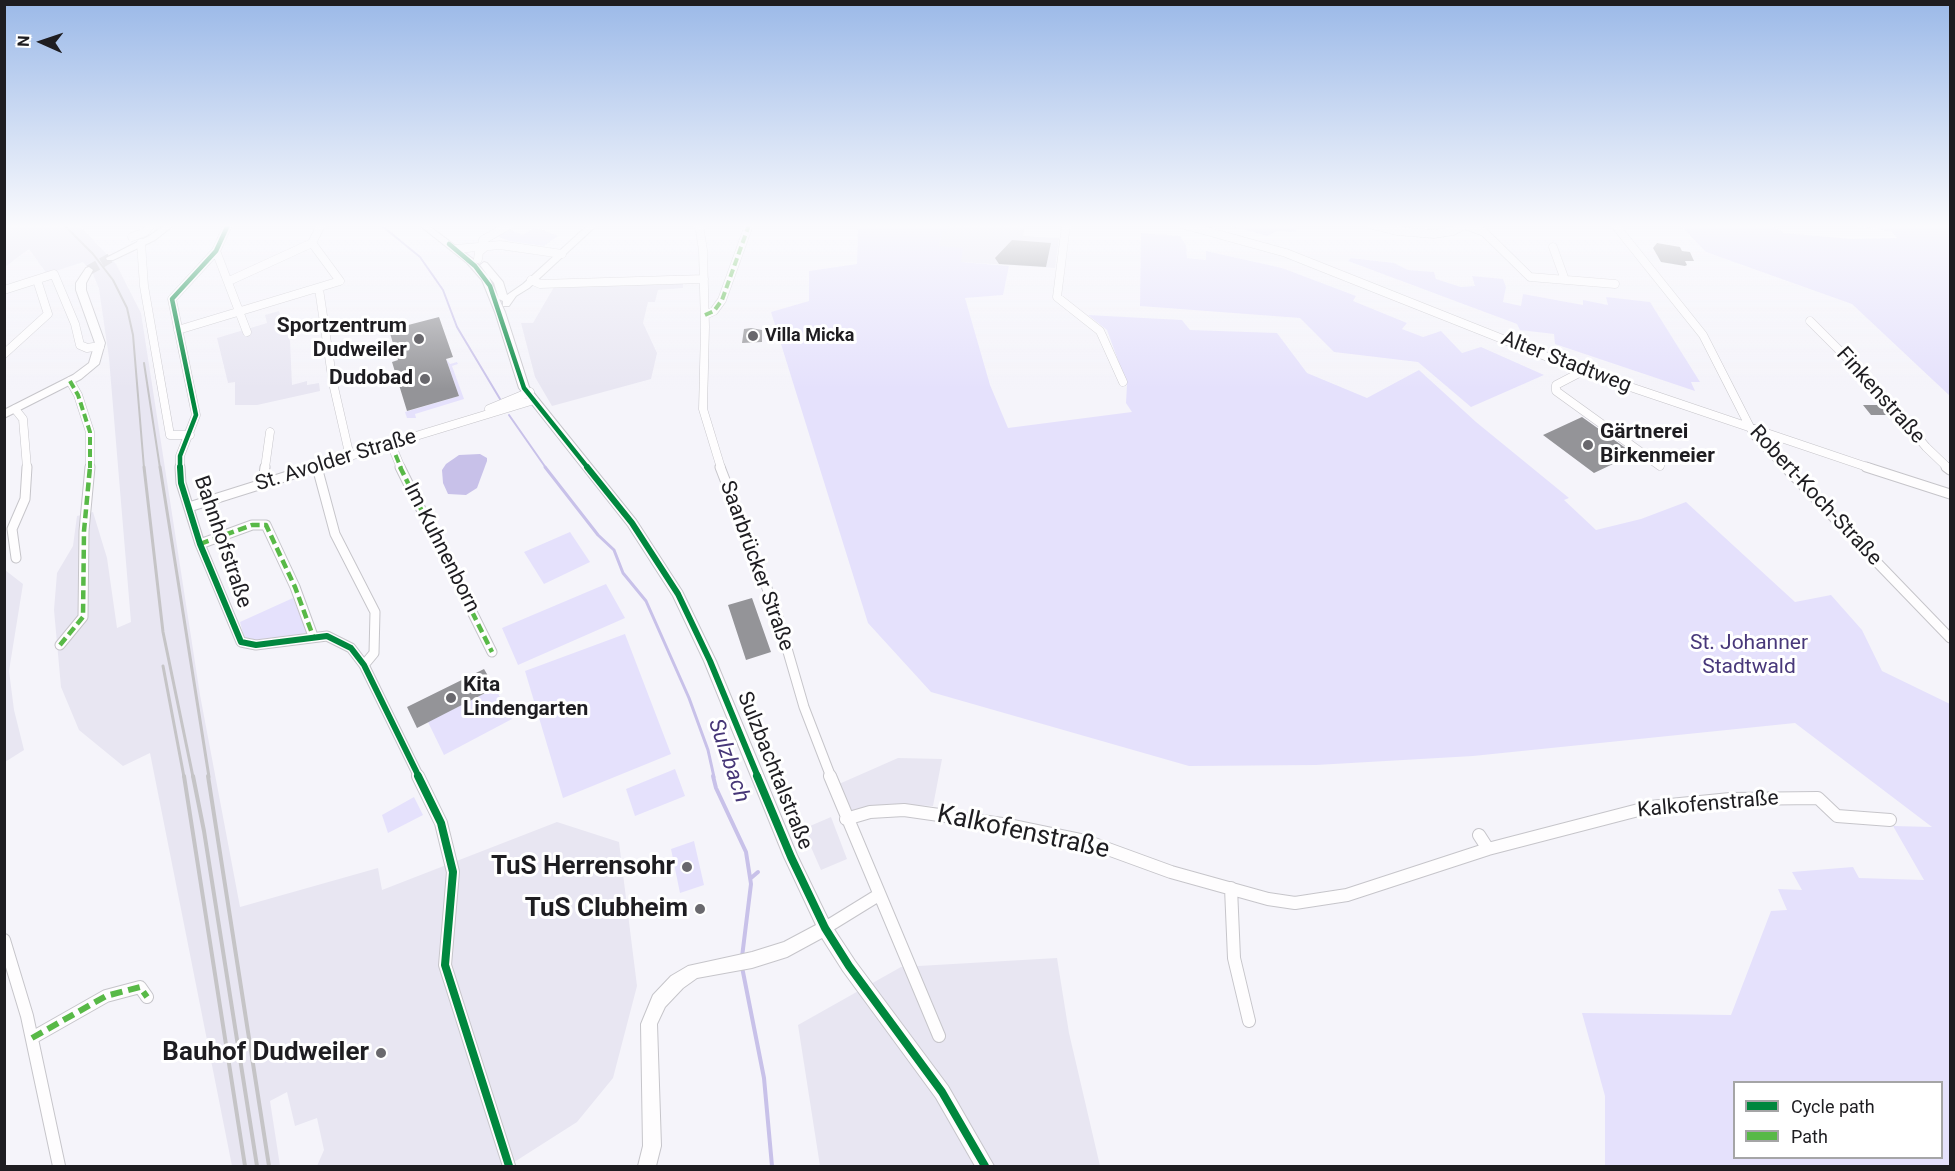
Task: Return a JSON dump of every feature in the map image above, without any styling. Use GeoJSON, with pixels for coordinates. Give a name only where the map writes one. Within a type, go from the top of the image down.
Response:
{"type":"FeatureCollection","features":[{"type":"Feature","properties":{"kind":"main road"},"geometry":{"type":"LineString","coordinates":[[4,415],[70,381],[94,363],[100,346],[81,290],[83,280]]}},
{"type":"Feature","properties":{"kind":"main road","name":"Sulzbachtalstraße"},"geometry":{"type":"LineString","coordinates":[[488,280],[506,304],[532,392],[559,434],[632,523],[678,594],[710,661],[791,857],[825,928],[849,966],[942,1092],[985,1167]]}},
{"type":"Feature","properties":{"kind":"main road"},"geometry":{"type":"LineString","coordinates":[[494,288],[515,287],[531,280]]}},
{"type":"Feature","properties":{"kind":"main road"},"geometry":{"type":"LineString","coordinates":[[506,304],[515,287]]}},
{"type":"Feature","properties":{"kind":"main road","name":"Sulzbachtalstraße"},"geometry":{"type":"LineString","coordinates":[[494,288],[524,388],[532,392]]}},
{"type":"Feature","properties":{"kind":"main road"},"geometry":{"type":"LineString","coordinates":[[647,1167],[652,1146],[649,1024],[659,1001],[677,982],[694,971],[752,960],[794,946],[825,928]]}},
{"type":"Feature","properties":{"kind":"street"},"geometry":{"type":"LineString","coordinates":[[4,290],[37,280],[48,314],[4,354]]}},
{"type":"Feature","properties":{"kind":"street"},"geometry":{"type":"LineString","coordinates":[[56,280],[75,324],[80,345],[87,348],[100,346]]}},
{"type":"Feature","properties":{"kind":"street"},"geometry":{"type":"LineString","coordinates":[[144,280],[149,300],[170,435],[190,435]]}},
{"type":"Feature","properties":{"kind":"street","name":"Bahnhofstraße"},"geometry":{"type":"LineString","coordinates":[[190,280],[172,300],[196,415],[180,456],[179,468],[200,544],[241,642],[256,645],[313,636]]}},
{"type":"Feature","properties":{"kind":"street"},"geometry":{"type":"LineString","coordinates":[[232,280],[229,281],[247,332]]}},
{"type":"Feature","properties":{"kind":"street"},"geometry":{"type":"LineString","coordinates":[[178,330],[319,289],[339,280]]}},
{"type":"Feature","properties":{"kind":"street"},"geometry":{"type":"LineString","coordinates":[[531,280],[540,284],[684,280]]}},
{"type":"Feature","properties":{"kind":"street","name":"Saarbrücker Straße"},"geometry":{"type":"LineString","coordinates":[[704,280],[702,389],[703,409],[711,443],[777,614],[804,707],[846,819],[877,896],[939,1036]]}},
{"type":"Feature","properties":{"kind":"street"},"geometry":{"type":"LineString","coordinates":[[705,315],[714,311],[722,300],[729,280]]}},
{"type":"Feature","properties":{"kind":"street"},"geometry":{"type":"LineString","coordinates":[[1059,280],[1057,297],[1100,331],[1123,382]]}},
{"type":"Feature","properties":{"kind":"street","name":"Alter Stadtweg"},"geometry":{"type":"LineString","coordinates":[[1358,280],[1583,371],[1749,429],[1950,494]]}},
{"type":"Feature","properties":{"kind":"street"},"geometry":{"type":"LineString","coordinates":[[1561,280],[1615,285]]}},
{"type":"Feature","properties":{"kind":"street","name":"Robert-Koch-Straße"},"geometry":{"type":"LineString","coordinates":[[1659,280],[1703,335],[1749,429],[1950,638]]}},
{"type":"Feature","properties":{"kind":"street"},"geometry":{"type":"LineString","coordinates":[[319,289],[333,383],[350,457]]}},
{"type":"Feature","properties":{"kind":"street","name":"Finkenstraße"},"geometry":{"type":"LineString","coordinates":[[1810,321],[1877,387],[1926,447],[1950,470]]}},
{"type":"Feature","properties":{"kind":"street"},"geometry":{"type":"LineString","coordinates":[[1583,371],[1556,385],[1556,391],[1660,466]]}},
{"type":"Feature","properties":{"kind":"street"},"geometry":{"type":"LineString","coordinates":[[60,645],[82,617],[84,531],[90,488],[90,432],[78,394],[70,381]]}},
{"type":"Feature","properties":{"kind":"street","name":"St. Avolder Straße"},"geometry":{"type":"LineString","coordinates":[[189,507],[482,414],[532,392]]}},
{"type":"Feature","properties":{"kind":"street"},"geometry":{"type":"LineString","coordinates":[[15,409],[23,419],[28,480],[25,499],[12,529],[16,558]]}},
{"type":"Feature","properties":{"kind":"street"},"geometry":{"type":"LineString","coordinates":[[263,483],[270,432]]}},
{"type":"Feature","properties":{"kind":"street","name":"Im Kuhnenborn"},"geometry":{"type":"LineString","coordinates":[[391,444],[409,488],[467,597],[492,652]]}},
{"type":"Feature","properties":{"kind":"street"},"geometry":{"type":"LineString","coordinates":[[1650,459],[1663,453]]}},
{"type":"Feature","properties":{"kind":"street"},"geometry":{"type":"LineString","coordinates":[[317,467],[335,534],[377,620],[374,653],[364,665]]}},
{"type":"Feature","properties":{"kind":"street"},"geometry":{"type":"LineString","coordinates":[[200,544],[252,525],[266,525],[291,578],[313,636],[327,636],[341,640],[364,665],[448,842],[453,872],[444,964],[509,1167]]}},
{"type":"Feature","properties":{"kind":"street","name":"Kalkofenstraße"},"geometry":{"type":"LineString","coordinates":[[846,819],[870,812],[897,809],[989,821],[1086,841],[1171,872],[1268,899],[1295,903],[1326,900],[1488,849],[1646,807],[1730,799],[1818,798],[1837,816],[1890,820]]}},
{"type":"Feature","properties":{"kind":"street"},"geometry":{"type":"LineString","coordinates":[[1479,835],[1488,849]]}},
{"type":"Feature","properties":{"kind":"street"},"geometry":{"type":"LineString","coordinates":[[1231,888],[1234,958],[1249,1021]]}},
{"type":"Feature","properties":{"kind":"street"},"geometry":{"type":"LineString","coordinates":[[825,928],[877,896]]}},
{"type":"Feature","properties":{"kind":"street"},"geometry":{"type":"LineString","coordinates":[[4,940],[32,1038],[59,1167]]}},
{"type":"Feature","properties":{"kind":"street"},"geometry":{"type":"LineString","coordinates":[[32,1038],[106,996],[140,987],[147,997]]}},
{"type":"Feature","properties":{"kind":"shaded area"},"geometry":{"type":"Polygon","coordinates":[[[95,280],[124,280],[141,313],[200,695],[240,907],[378,868],[382,890],[557,822],[619,842],[637,986],[613,1078],[577,1122],[508,1166],[317,1166],[324,1150],[317,1118],[295,1126],[287,1092],[270,1101],[280,1166],[232,1166],[150,753],[123,766],[79,730],[61,687],[54,610],[57,573],[73,546],[77,516],[93,512],[107,558],[117,628],[131,622],[109,358],[99,289],[95,280]]]}},
{"type":"Feature","properties":{"kind":"shaded area"},"geometry":{"type":"Polygon","coordinates":[[[683,284],[683,288],[658,290],[655,302],[648,302],[643,323],[657,353],[651,379],[552,406],[535,377],[521,323],[533,323],[554,287],[683,284]]]}},
{"type":"Feature","properties":{"kind":"shaded area"},"geometry":{"type":"Polygon","coordinates":[[[279,311],[290,341],[292,385],[307,381],[307,385],[319,383],[320,391],[257,405],[235,405],[235,382],[228,383],[217,338],[267,323],[265,315],[279,311]]]}},
{"type":"Feature","properties":{"kind":"shaded area"},"geometry":{"type":"Polygon","coordinates":[[[480,454],[487,458],[487,461],[477,488],[466,495],[448,494],[443,483],[442,470],[446,464],[459,455],[480,454]]]}},
{"type":"Feature","properties":{"kind":"shaded area"},"geometry":{"type":"Polygon","coordinates":[[[5,570],[23,584],[9,671],[14,710],[24,750],[5,762],[5,570]]]}},
{"type":"Feature","properties":{"kind":"shaded area"},"geometry":{"type":"Polygon","coordinates":[[[898,758],[942,759],[933,806],[887,804],[851,814],[839,784],[898,758]]]}},
{"type":"Feature","properties":{"kind":"shaded area"},"geometry":{"type":"Polygon","coordinates":[[[831,817],[847,859],[821,870],[803,829],[831,817]]]}},
{"type":"Feature","properties":{"kind":"shaded area"},"geometry":{"type":"Polygon","coordinates":[[[1057,958],[1069,1033],[1100,1166],[820,1166],[798,1025],[901,967],[1057,958]]]}},
{"type":"Feature","properties":{"kind":"green space","name":"St. Johanner Stadtwald"},"geometry":{"type":"Polygon","coordinates":[[[809,280],[1006,280],[1003,295],[965,298],[990,385],[1008,428],[1132,412],[1126,403],[1127,385],[1107,330],[1088,315],[1182,320],[1190,330],[1277,333],[1307,373],[1367,398],[1419,370],[1476,422],[1569,498],[1564,500],[1596,530],[1641,519],[1686,502],[1795,602],[1831,595],[1862,630],[1882,671],[1950,704],[1950,1166],[1605,1166],[1605,1096],[1582,1013],[1731,1015],[1771,911],[1787,910],[1778,889],[1802,890],[1792,872],[1853,867],[1859,878],[1924,880],[1893,826],[1932,827],[1795,723],[1473,756],[1316,765],[1189,766],[931,692],[868,623],[771,312],[809,301],[809,280]]]}},
{"type":"Feature","properties":{"kind":"green space"},"geometry":{"type":"Polygon","coordinates":[[[1140,280],[1313,280],[1356,296],[1353,301],[1407,323],[1402,329],[1423,337],[1441,331],[1462,353],[1481,347],[1544,375],[1471,407],[1418,362],[1334,352],[1300,318],[1140,306],[1140,280]]]}},
{"type":"Feature","properties":{"kind":"green space"},"geometry":{"type":"Polygon","coordinates":[[[1398,280],[1438,280],[1461,287],[1475,286],[1473,280],[1503,280],[1506,287],[1503,302],[1521,306],[1523,294],[1583,305],[1583,300],[1608,305],[1606,297],[1650,302],[1700,382],[1691,382],[1695,391],[1555,344],[1554,334],[1520,330],[1517,324],[1398,280]]]}},
{"type":"Feature","properties":{"kind":"green space"},"geometry":{"type":"Polygon","coordinates":[[[1784,280],[1950,280],[1950,396],[1852,304],[1784,280]]]}},
{"type":"Feature","properties":{"kind":"green space"},"geometry":{"type":"Polygon","coordinates":[[[446,359],[450,364],[457,362],[458,364],[452,366],[464,399],[415,414],[416,418],[407,418],[405,412],[459,396],[446,359]]]}},
{"type":"Feature","properties":{"kind":"green space"},"geometry":{"type":"Polygon","coordinates":[[[570,532],[590,562],[544,584],[524,552],[570,532]]]}},
{"type":"Feature","properties":{"kind":"green space"},"geometry":{"type":"Polygon","coordinates":[[[606,584],[625,618],[518,665],[502,628],[606,584]]]}},
{"type":"Feature","properties":{"kind":"green space"},"geometry":{"type":"Polygon","coordinates":[[[293,598],[307,633],[260,641],[244,637],[240,622],[293,598]]]}},
{"type":"Feature","properties":{"kind":"green space"},"geometry":{"type":"Polygon","coordinates":[[[625,634],[671,754],[563,798],[525,671],[625,634]]]}},
{"type":"Feature","properties":{"kind":"green space"},"geometry":{"type":"Polygon","coordinates":[[[495,688],[512,719],[444,755],[428,722],[495,688]]]}},
{"type":"Feature","properties":{"kind":"green space"},"geometry":{"type":"Polygon","coordinates":[[[675,769],[685,796],[635,816],[626,789],[675,769]]]}},
{"type":"Feature","properties":{"kind":"green space"},"geometry":{"type":"Polygon","coordinates":[[[414,797],[423,815],[388,833],[382,815],[414,797]]]}},
{"type":"Feature","properties":{"kind":"green space","name":"TuS Herrensohr"},"geometry":{"type":"Polygon","coordinates":[[[694,841],[704,885],[680,893],[671,849],[694,841]]]}},
{"type":"Feature","properties":{"kind":"building","name":"Dudobad"},"geometry":{"type":"Polygon","coordinates":[[[439,317],[453,357],[446,359],[459,396],[407,411],[392,362],[398,360],[389,330],[439,317]]]}},
{"type":"Feature","properties":{"kind":"building","name":"Villa Micka"},"geometry":{"type":"Polygon","coordinates":[[[744,329],[762,330],[762,342],[742,343],[744,329]]]}},
{"type":"Feature","properties":{"kind":"building"},"geometry":{"type":"Polygon","coordinates":[[[1863,405],[1882,405],[1890,415],[1871,415],[1863,405]]]}},
{"type":"Feature","properties":{"kind":"building","name":"Gärtnerei Birkenmeier"},"geometry":{"type":"Polygon","coordinates":[[[1582,417],[1634,454],[1594,473],[1543,435],[1582,417]]]}},
{"type":"Feature","properties":{"kind":"building"},"geometry":{"type":"Polygon","coordinates":[[[752,598],[771,652],[746,660],[728,605],[752,598]]]}},
{"type":"Feature","properties":{"kind":"building","name":"Kita Lindengarten"},"geometry":{"type":"Polygon","coordinates":[[[484,669],[495,688],[417,728],[407,707],[484,669]]]}},
{"type":"Feature","properties":{"kind":"waterway","name":"Sulzbach"},"geometry":{"type":"LineString","coordinates":[[436,280],[443,290],[457,327],[500,399]]}},
{"type":"Feature","properties":{"kind":"waterway","name":"Sulzbach"},"geometry":{"type":"LineString","coordinates":[[509,415],[546,468]]}},
{"type":"Feature","properties":{"kind":"waterway","name":"Sulzbach"},"geometry":{"type":"LineString","coordinates":[[545,467],[598,535],[614,550],[623,573],[646,601],[689,698],[708,750],[714,777]]}},
{"type":"Feature","properties":{"kind":"waterway","name":"Sulzbach"},"geometry":{"type":"LineString","coordinates":[[713,776],[716,788],[746,852],[751,884],[742,957]]}},
{"type":"Feature","properties":{"kind":"waterway"},"geometry":{"type":"LineString","coordinates":[[751,878],[758,872]]}},
{"type":"Feature","properties":{"kind":"waterway","name":"Sulzbach"},"geometry":{"type":"LineString","coordinates":[[742,967],[764,1078],[772,1166]]}},
{"type":"Feature","properties":{"kind":"railway"},"geometry":{"type":"LineString","coordinates":[[113,280],[127,308],[133,335],[144,468]]}},
{"type":"Feature","properties":{"kind":"railway"},"geometry":{"type":"LineString","coordinates":[[144,363],[160,468]]}},
{"type":"Feature","properties":{"kind":"railway"},"geometry":{"type":"LineString","coordinates":[[144,467],[163,632],[193,777]]}},
{"type":"Feature","properties":{"kind":"railway"},"geometry":{"type":"LineString","coordinates":[[160,467],[209,777]]}},
{"type":"Feature","properties":{"kind":"railway"},"geometry":{"type":"LineString","coordinates":[[163,666],[184,777]]}},
{"type":"Feature","properties":{"kind":"railway"},"geometry":{"type":"LineString","coordinates":[[184,776],[245,1166]]}},
{"type":"Feature","properties":{"kind":"railway"},"geometry":{"type":"LineString","coordinates":[[193,776],[204,831],[257,1166]]}},
{"type":"Feature","properties":{"kind":"railway"},"geometry":{"type":"LineString","coordinates":[[208,776],[269,1166]]}},
{"type":"Feature","properties":{"kind":"marked path"},"geometry":{"type":"LineString","coordinates":[[705,315],[714,311],[722,300],[729,280]]}},
{"type":"Feature","properties":{"kind":"marked path"},"geometry":{"type":"LineString","coordinates":[[60,645],[83,617],[84,531],[90,488],[90,432],[78,395],[70,381]]}},
{"type":"Feature","properties":{"kind":"marked path"},"geometry":{"type":"LineString","coordinates":[[391,444],[409,488],[467,597],[492,652]]}},
{"type":"Feature","properties":{"kind":"marked path"},"geometry":{"type":"LineString","coordinates":[[200,544],[252,525],[266,525],[295,587],[313,636]]}},
{"type":"Feature","properties":{"kind":"marked path"},"geometry":{"type":"LineString","coordinates":[[32,1038],[106,996],[140,987],[147,997]]}},
{"type":"Feature","properties":{"kind":"cycle path"},"geometry":{"type":"LineString","coordinates":[[190,280],[172,299],[196,415],[180,456],[181,483],[200,544],[241,642],[256,645],[327,636],[351,648],[364,665],[441,823],[453,872],[445,965],[509,1166]]}},
{"type":"Feature","properties":{"kind":"cycle path"},"geometry":{"type":"LineString","coordinates":[[485,280],[490,286],[524,388],[632,523],[678,594],[710,661],[791,857],[825,928],[849,966],[942,1092],[985,1166]]}},
{"type":"Feature","properties":{"kind":"place","name":"Villa Micka"},"geometry":{"type":"Point","coordinates":[753,336]}},
{"type":"Feature","properties":{"kind":"place","name":"Sportzentrum Dudweiler"},"geometry":{"type":"Point","coordinates":[419,339]}},
{"type":"Feature","properties":{"kind":"place","name":"Dudobad"},"geometry":{"type":"Point","coordinates":[425,379]}},
{"type":"Feature","properties":{"kind":"place","name":"Gärtnerei Birkenmeier"},"geometry":{"type":"Point","coordinates":[1588,445]}},
{"type":"Feature","properties":{"kind":"place","name":"Kita Lindengarten"},"geometry":{"type":"Point","coordinates":[451,698]}},
{"type":"Feature","properties":{"kind":"place","name":"TuS Herrensohr"},"geometry":{"type":"Point","coordinates":[687,867]}},
{"type":"Feature","properties":{"kind":"place","name":"TuS Clubheim"},"geometry":{"type":"Point","coordinates":[700,909]}},
{"type":"Feature","properties":{"kind":"place","name":"Bauhof Dudweiler"},"geometry":{"type":"Point","coordinates":[381,1053]}}]}
